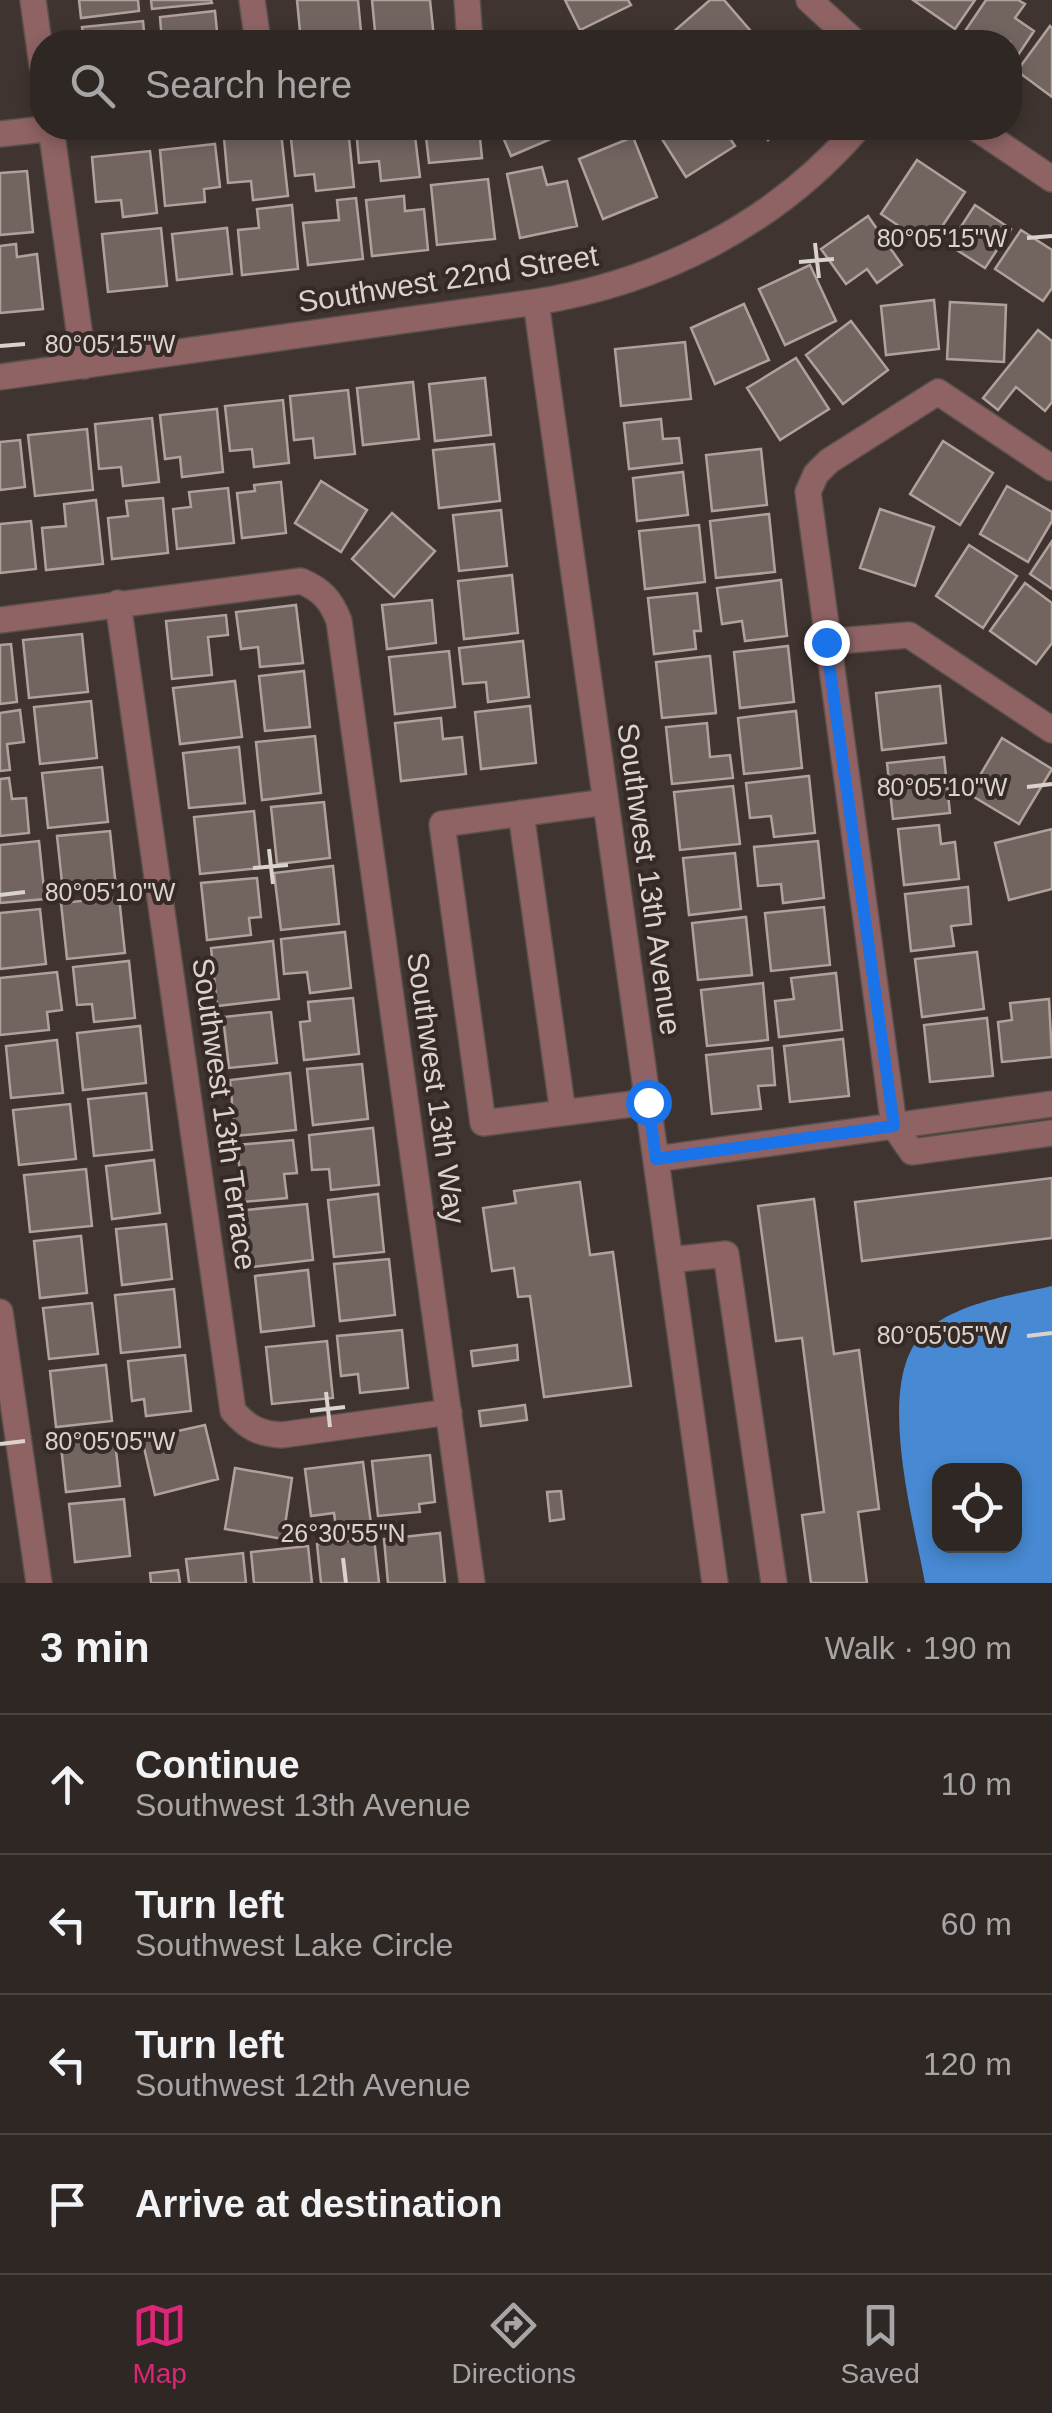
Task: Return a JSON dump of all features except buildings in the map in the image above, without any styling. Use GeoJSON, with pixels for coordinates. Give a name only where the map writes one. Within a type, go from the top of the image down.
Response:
{"type":"FeatureCollection","features":[{"type":"Feature","properties":{"kind":"street"},"geometry":{"type":"LineString","coordinates":[[34,0],[38,30]]}},
{"type":"Feature","properties":{"kind":"street"},"geometry":{"type":"LineString","coordinates":[[252,0],[256,30]]}},
{"type":"Feature","properties":{"kind":"street"},"geometry":{"type":"LineString","coordinates":[[467,0],[469,30]]}},
{"type":"Feature","properties":{"kind":"street"},"geometry":{"type":"LineString","coordinates":[[809,0],[842,30]]}},
{"type":"Feature","properties":{"kind":"street"},"geometry":{"type":"LineString","coordinates":[[0,134],[30,131]]}},
{"type":"Feature","properties":{"kind":"street"},"geometry":{"type":"LineString","coordinates":[[54,140],[84,366]]}},
{"type":"Feature","properties":{"kind":"street","name":"Southwest 22nd Street"},"geometry":{"type":"LineString","coordinates":[[0,377],[536,302],[620,284],[679,261],[735,232],[798,188],[846,140]]}},
{"type":"Feature","properties":{"kind":"street"},"geometry":{"type":"LineString","coordinates":[[994,140],[1052,179]]}},
{"type":"Feature","properties":{"kind":"street","name":"Southwest 13th Avenue"},"geometry":{"type":"LineString","coordinates":[[536,302],[715,1583]]}},
{"type":"Feature","properties":{"kind":"street"},"geometry":{"type":"LineString","coordinates":[[1052,468],[938,392],[829,461],[816,474],[808,492],[894,1126],[912,1152],[1052,1133]]}},
{"type":"Feature","properties":{"kind":"street","name":"Southwest 13th Way"},"geometry":{"type":"LineString","coordinates":[[118,604],[301,581],[319,589],[332,603],[338,621],[472,1583]]}},
{"type":"Feature","properties":{"kind":"street"},"geometry":{"type":"LineString","coordinates":[[0,620],[118,604]]}},
{"type":"Feature","properties":{"kind":"street","name":"Southwest 13th Terrace"},"geometry":{"type":"LineString","coordinates":[[118,604],[233,1411],[246,1426],[263,1434],[282,1436],[449,1412]]}},
{"type":"Feature","properties":{"kind":"street"},"geometry":{"type":"LineString","coordinates":[[826,642],[909,635],[1052,730]]}},
{"type":"Feature","properties":{"kind":"street"},"geometry":{"type":"LineString","coordinates":[[606,802],[442,824],[483,1123],[648,1102]]}},
{"type":"Feature","properties":{"kind":"street"},"geometry":{"type":"LineString","coordinates":[[521,814],[563,1113]]}},
{"type":"Feature","properties":{"kind":"street"},"geometry":{"type":"LineString","coordinates":[[656,1159],[1052,1104]]}},
{"type":"Feature","properties":{"kind":"street"},"geometry":{"type":"LineString","coordinates":[[670,1260],[726,1254],[774,1583]]}},
{"type":"Feature","properties":{"kind":"street"},"geometry":{"type":"LineString","coordinates":[[0,1312],[39,1583]]}},
{"type":"Feature","properties":{"kind":"water"},"geometry":{"type":"Polygon","coordinates":[[[1052,1286],[1052,1583],[925,1583],[901,1449],[902,1379],[911,1350],[928,1329],[987,1301],[1052,1286]]]}},
{"type":"Feature","properties":{"kind":"route"},"geometry":{"type":"LineString","coordinates":[[648,1102],[656,1159],[894,1126],[826,642]]}}]}
